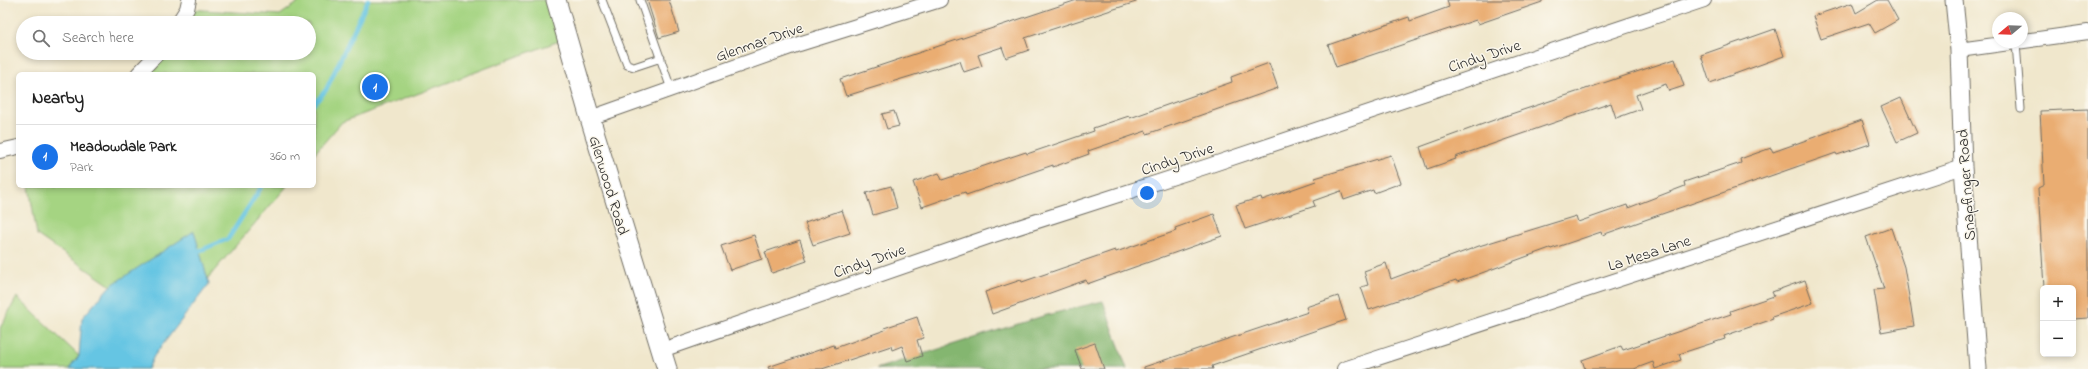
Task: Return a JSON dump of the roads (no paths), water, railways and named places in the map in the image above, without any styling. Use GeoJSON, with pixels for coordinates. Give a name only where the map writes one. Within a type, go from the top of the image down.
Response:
{"type":"FeatureCollection","features":[{"type":"Feature","properties":{"kind":"main road","name":"Glenwood Road"},"geometry":{"type":"LineString","coordinates":[[558,0],[590,118],[667,369]]}},
{"type":"Feature","properties":{"kind":"street"},"geometry":{"type":"LineString","coordinates":[[182,16],[187,9],[189,0]]}},
{"type":"Feature","properties":{"kind":"street","name":"Glenmar Drive"},"geometry":{"type":"LineString","coordinates":[[590,118],[909,5],[940,0]]}},
{"type":"Feature","properties":{"kind":"street","name":"Cindy Drive"},"geometry":{"type":"LineString","coordinates":[[662,350],[994,235],[1205,167],[1704,0]]}},
{"type":"Feature","properties":{"kind":"street","name":"Snapfinger Road"},"geometry":{"type":"LineString","coordinates":[[1954,0],[1959,50],[1963,167],[1978,369]]}},
{"type":"Feature","properties":{"kind":"street"},"geometry":{"type":"LineString","coordinates":[[2028,41],[2088,32]]}},
{"type":"Feature","properties":{"kind":"street"},"geometry":{"type":"LineString","coordinates":[[1959,50],[1992,46]]}},
{"type":"Feature","properties":{"kind":"street"},"geometry":{"type":"LineString","coordinates":[[140,72],[151,60]]}},
{"type":"Feature","properties":{"kind":"street"},"geometry":{"type":"LineString","coordinates":[[0,151],[16,147]]}},
{"type":"Feature","properties":{"kind":"street","name":"La Mesa Lane"},"geometry":{"type":"LineString","coordinates":[[1344,369],[1963,167]]}},
{"type":"Feature","properties":{"kind":"lane"},"geometry":{"type":"LineString","coordinates":[[602,0],[627,65],[634,67],[660,58]]}},
{"type":"Feature","properties":{"kind":"lane"},"geometry":{"type":"LineString","coordinates":[[640,0],[671,89]]}},
{"type":"Feature","properties":{"kind":"lane"},"geometry":{"type":"LineString","coordinates":[[2016,48],[2021,109]]}},
{"type":"Feature","properties":{"kind":"water"},"geometry":{"type":"Polygon","coordinates":[[[194,231],[209,284],[154,356],[148,369],[69,369],[79,356],[82,318],[110,286],[194,231]]]}},
{"type":"Feature","properties":{"kind":"waterway"},"geometry":{"type":"LineString","coordinates":[[316,102],[326,90],[368,0]]}},
{"type":"Feature","properties":{"kind":"waterway"},"geometry":{"type":"LineString","coordinates":[[194,253],[228,239],[261,188]]}},
{"type":"Feature","properties":{"kind":"place","name":"Meadowdale Park"},"geometry":{"type":"Point","coordinates":[375,87]}}]}
